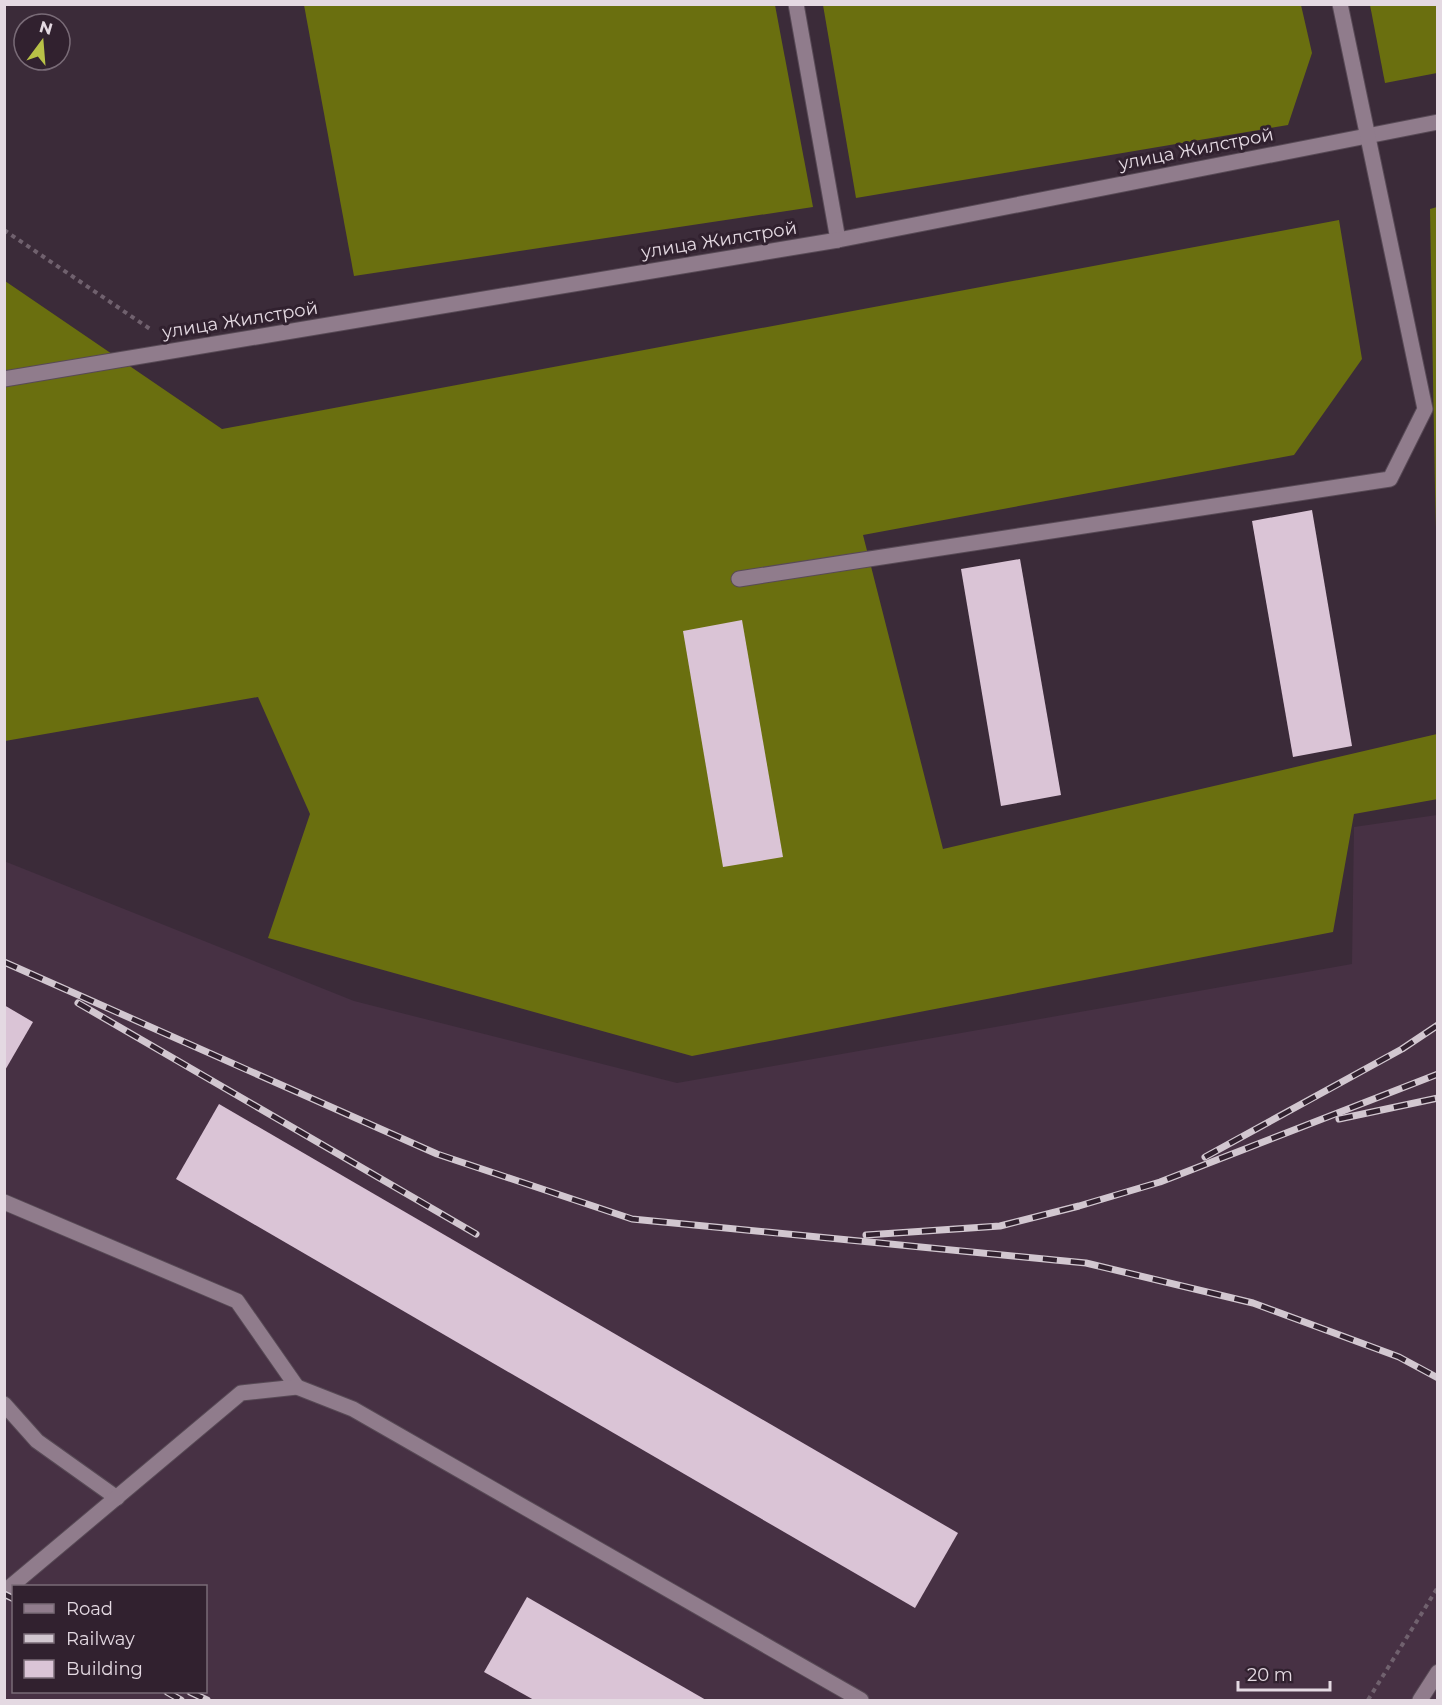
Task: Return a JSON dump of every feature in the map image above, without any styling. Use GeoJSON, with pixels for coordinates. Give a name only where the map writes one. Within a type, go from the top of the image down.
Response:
{"type":"FeatureCollection","features":[{"type":"Feature","properties":{"kind":"street"},"geometry":{"type":"LineString","coordinates":[[796,4],[838,240]]}},
{"type":"Feature","properties":{"kind":"street"},"geometry":{"type":"LineString","coordinates":[[739,579],[1390,479],[1425,409],[1340,4]]}},
{"type":"Feature","properties":{"kind":"street","name":"улица Жилстрой"},"geometry":{"type":"LineString","coordinates":[[4,379],[838,240],[1437,122]]}},
{"type":"Feature","properties":{"kind":"street"},"geometry":{"type":"LineString","coordinates":[[4,1202],[237,1301],[297,1387]]}},
{"type":"Feature","properties":{"kind":"street"},"geometry":{"type":"LineString","coordinates":[[12,1585],[242,1393],[297,1387],[353,1409],[861,1701]]}},
{"type":"Feature","properties":{"kind":"street"},"geometry":{"type":"LineString","coordinates":[[4,1404],[37,1441],[117,1498]]}},
{"type":"Feature","properties":{"kind":"street"},"geometry":{"type":"LineString","coordinates":[[1420,1701],[1437,1672]]}},
{"type":"Feature","properties":{"kind":"path"},"geometry":{"type":"LineString","coordinates":[[4,230],[180,349]]}},
{"type":"Feature","properties":{"kind":"path"},"geometry":{"type":"LineString","coordinates":[[1368,1701],[1437,1587]]}},
{"type":"Feature","properties":{"kind":"shaded area"},"geometry":{"type":"Polygon","coordinates":[[[304,5],[775,5],[813,207],[354,276],[304,5]]]}},
{"type":"Feature","properties":{"kind":"shaded area"},"geometry":{"type":"Polygon","coordinates":[[[823,5],[1301,5],[1312,53],[1288,125],[856,198],[823,5]]]}},
{"type":"Feature","properties":{"kind":"shaded area"},"geometry":{"type":"Polygon","coordinates":[[[1370,5],[1437,5],[1437,73],[1385,83],[1370,5]]]}},
{"type":"Feature","properties":{"kind":"shaded area"},"geometry":{"type":"Polygon","coordinates":[[[1438,207],[1437,567],[1430,209],[1438,207]]]}},
{"type":"Feature","properties":{"kind":"shaded area"},"geometry":{"type":"Polygon","coordinates":[[[1339,220],[1362,359],[1294,455],[863,535],[943,849],[1437,734],[1438,799],[1354,814],[1333,932],[692,1056],[268,938],[310,814],[258,697],[5,741],[5,281],[222,429],[1339,220]]]}},
{"type":"Feature","properties":{"kind":"shaded area"},"geometry":{"type":"Polygon","coordinates":[[[1437,815],[1437,1700],[5,1700],[4,861],[354,1001],[677,1083],[1352,964],[1354,827],[1437,815]]]}},
{"type":"Feature","properties":{"kind":"building"},"geometry":{"type":"Polygon","coordinates":[[[1312,510],[1352,746],[1293,757],[1252,521],[1312,510]]]}},
{"type":"Feature","properties":{"kind":"building"},"geometry":{"type":"Polygon","coordinates":[[[1020,559],[1061,795],[1001,806],[961,569],[1020,559]]]}},
{"type":"Feature","properties":{"kind":"building"},"geometry":{"type":"Polygon","coordinates":[[[742,620],[783,857],[723,867],[683,631],[742,620]]]}},
{"type":"Feature","properties":{"kind":"building"},"geometry":{"type":"Polygon","coordinates":[[[4,1005],[33,1022],[4,1072],[4,1005]]]}},
{"type":"Feature","properties":{"kind":"building"},"geometry":{"type":"Polygon","coordinates":[[[219,1104],[958,1533],[915,1608],[176,1179],[219,1104]]]}},
{"type":"Feature","properties":{"kind":"building"},"geometry":{"type":"Polygon","coordinates":[[[527,1597],[706,1700],[534,1700],[484,1672],[527,1597]]]}},
{"type":"Feature","properties":{"kind":"railway"},"geometry":{"type":"LineString","coordinates":[[4,962],[437,1154],[632,1219],[1086,1263],[1253,1303],[1399,1357],[1438,1378]]}},
{"type":"Feature","properties":{"kind":"railway"},"geometry":{"type":"LineString","coordinates":[[78,1003],[476,1234]]}},
{"type":"Feature","properties":{"kind":"railway"},"geometry":{"type":"LineString","coordinates":[[1205,1157],[1402,1049],[1438,1025]]}},
{"type":"Feature","properties":{"kind":"railway"},"geometry":{"type":"LineString","coordinates":[[866,1235],[1000,1226],[1079,1206],[1160,1182],[1438,1074]]}},
{"type":"Feature","properties":{"kind":"railway"},"geometry":{"type":"LineString","coordinates":[[1339,1119],[1438,1098]]}},
{"type":"Feature","properties":{"kind":"railway"},"geometry":{"type":"LineString","coordinates":[[4,1594],[12,1598]]}},
{"type":"Feature","properties":{"kind":"railway"},"geometry":{"type":"LineString","coordinates":[[169,1693],[181,1700]]}},
{"type":"Feature","properties":{"kind":"railway"},"geometry":{"type":"LineString","coordinates":[[192,1693],[207,1700]]}}]}
